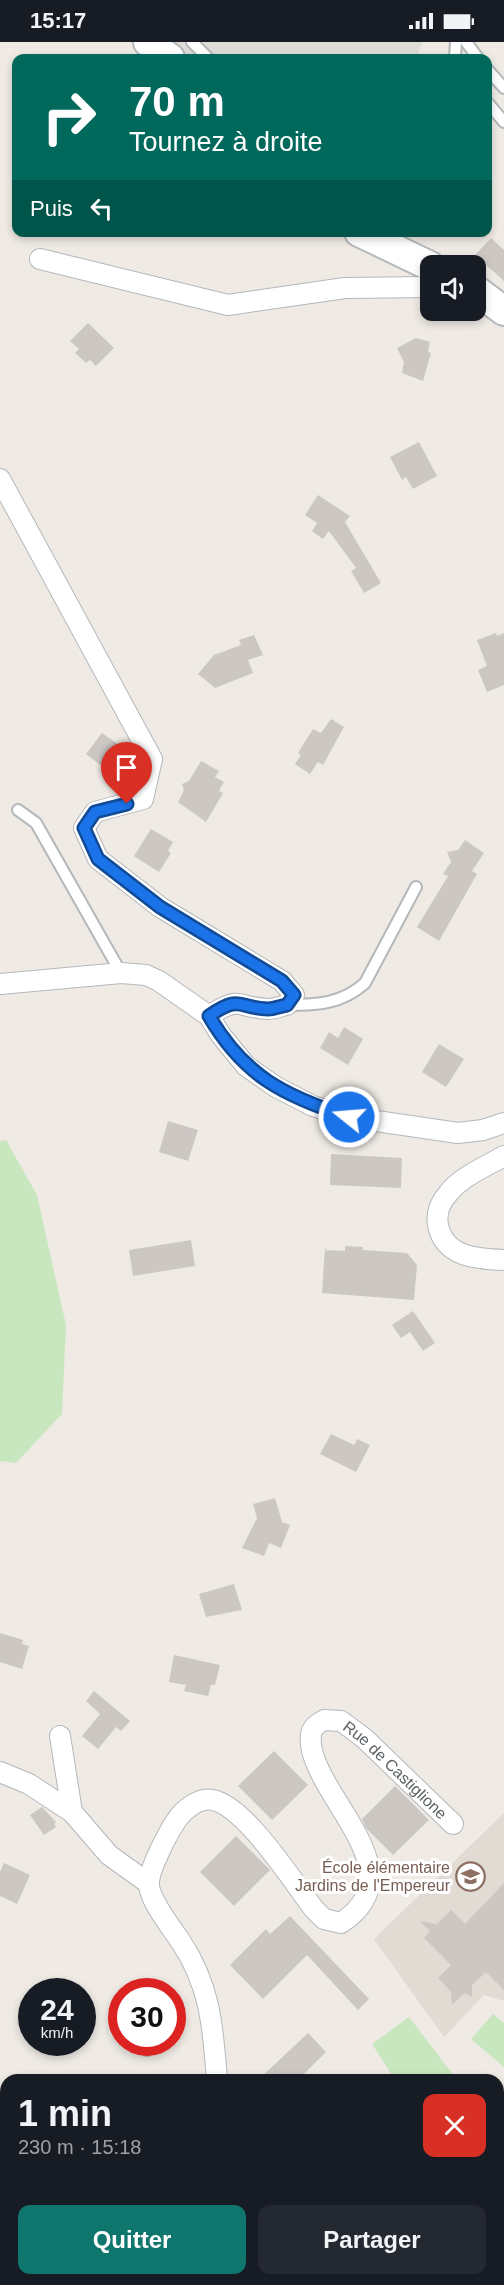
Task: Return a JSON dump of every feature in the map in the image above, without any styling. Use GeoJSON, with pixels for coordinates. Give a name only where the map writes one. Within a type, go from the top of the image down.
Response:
{"type":"FeatureCollection","features":[{"type":"Feature","properties":{"kind":"street"},"geometry":{"type":"LineString","coordinates":[[148,42],[165,54]]}},
{"type":"Feature","properties":{"kind":"street"},"geometry":{"type":"LineString","coordinates":[[369,237],[420,261]]}},
{"type":"Feature","properties":{"kind":"street"},"geometry":{"type":"LineString","coordinates":[[40,259],[228,305],[345,288],[420,287]]}},
{"type":"Feature","properties":{"kind":"street"},"geometry":{"type":"LineString","coordinates":[[486,298],[504,311]]}},
{"type":"Feature","properties":{"kind":"street"},"geometry":{"type":"LineString","coordinates":[[0,479],[152,759],[143,799],[95,812],[84,828],[98,859],[160,907],[282,981],[294,995],[287,1005],[268,1009],[238,1002],[224,1005],[209,1016]]}},
{"type":"Feature","properties":{"kind":"street"},"geometry":{"type":"LineString","coordinates":[[0,984],[121,974],[146,975],[159,981],[209,1016],[220,1034],[246,1066],[276,1087],[313,1106],[349,1117],[458,1133],[483,1130],[504,1123]]}},
{"type":"Feature","properties":{"kind":"street"},"geometry":{"type":"LineString","coordinates":[[504,1156],[462,1181],[447,1193],[440,1206],[437,1220],[440,1236],[452,1250],[477,1258],[504,1260]]}},
{"type":"Feature","properties":{"kind":"street","name":"Rue de Castiglione"},"geometry":{"type":"LineString","coordinates":[[148,1883],[166,1836],[181,1812],[196,1803],[212,1799],[226,1805],[250,1825],[324,1919],[341,1923],[357,1913],[367,1898],[372,1876],[364,1851],[316,1764],[310,1741],[313,1728],[324,1720],[341,1721],[364,1738],[453,1824]]}},
{"type":"Feature","properties":{"kind":"street"},"geometry":{"type":"LineString","coordinates":[[60,1736],[72,1812]]}},
{"type":"Feature","properties":{"kind":"street"},"geometry":{"type":"LineString","coordinates":[[0,1772],[29,1784],[72,1812],[109,1855],[148,1883],[156,1904],[197,1968],[211,2010],[216,2074]]}},
{"type":"Feature","properties":{"kind":"lane"},"geometry":{"type":"LineString","coordinates":[[192,42],[204,54]]}},
{"type":"Feature","properties":{"kind":"lane"},"geometry":{"type":"LineString","coordinates":[[465,42],[475,54]]}},
{"type":"Feature","properties":{"kind":"lane"},"geometry":{"type":"LineString","coordinates":[[492,74],[504,88]]}},
{"type":"Feature","properties":{"kind":"lane"},"geometry":{"type":"LineString","coordinates":[[492,108],[504,122]]}},
{"type":"Feature","properties":{"kind":"lane"},"geometry":{"type":"LineString","coordinates":[[18,810],[36,823],[121,974]]}},
{"type":"Feature","properties":{"kind":"lane"},"geometry":{"type":"LineString","coordinates":[[287,1005],[317,1005],[353,994],[365,983],[416,887]]}},
{"type":"Feature","properties":{"kind":"shaded area"},"geometry":{"type":"Polygon","coordinates":[[[168,42],[423,42],[418,54],[183,54],[168,42]]]}},
{"type":"Feature","properties":{"kind":"shaded area","name":"École élémentaire Jardins de l'Empereur"},"geometry":{"type":"Polygon","coordinates":[[[504,1813],[504,2001],[484,1995],[444,2037],[374,1939],[504,1813]]]}},
{"type":"Feature","properties":{"kind":"green space"},"geometry":{"type":"Polygon","coordinates":[[[6,1140],[37,1195],[66,1325],[62,1414],[16,1463],[0,1461],[0,1141],[6,1140]]]}},
{"type":"Feature","properties":{"kind":"green space"},"geometry":{"type":"Polygon","coordinates":[[[493,2014],[504,2023],[504,2067],[471,2039],[493,2014]]]}},
{"type":"Feature","properties":{"kind":"green space"},"geometry":{"type":"Polygon","coordinates":[[[409,2017],[453,2074],[391,2074],[372,2044],[409,2017]]]}},
{"type":"Feature","properties":{"kind":"building"},"geometry":{"type":"Polygon","coordinates":[[[491,238],[504,250],[504,281],[486,265],[486,255],[475,255],[491,238]]]}},
{"type":"Feature","properties":{"kind":"building"},"geometry":{"type":"Polygon","coordinates":[[[88,323],[114,348],[96,366],[90,360],[86,363],[75,353],[79,349],[70,341],[88,323]]]}},
{"type":"Feature","properties":{"kind":"building"},"geometry":{"type":"Polygon","coordinates":[[[416,338],[430,342],[428,352],[431,353],[423,381],[402,373],[404,362],[397,348],[416,338]]]}},
{"type":"Feature","properties":{"kind":"building"},"geometry":{"type":"Polygon","coordinates":[[[419,442],[437,476],[413,489],[406,477],[402,480],[390,457],[419,442]]]}},
{"type":"Feature","properties":{"kind":"building"},"geometry":{"type":"Polygon","coordinates":[[[318,495],[350,516],[345,522],[381,583],[364,593],[351,571],[356,568],[329,531],[323,539],[312,531],[317,523],[305,515],[318,495]]]}},
{"type":"Feature","properties":{"kind":"building"},"geometry":{"type":"Polygon","coordinates":[[[496,633],[497,636],[504,633],[504,685],[487,692],[478,670],[487,666],[477,640],[496,633]]]}},
{"type":"Feature","properties":{"kind":"building"},"geometry":{"type":"Polygon","coordinates":[[[254,635],[263,655],[248,660],[253,673],[215,688],[198,674],[214,655],[241,645],[239,640],[254,635]]]}},
{"type":"Feature","properties":{"kind":"building"},"geometry":{"type":"Polygon","coordinates":[[[331,719],[344,727],[323,765],[318,762],[310,774],[295,764],[301,755],[298,753],[313,729],[321,733],[331,719]]]}},
{"type":"Feature","properties":{"kind":"building"},"geometry":{"type":"Polygon","coordinates":[[[102,733],[123,748],[107,770],[86,754],[102,733]]]}},
{"type":"Feature","properties":{"kind":"building"},"geometry":{"type":"Polygon","coordinates":[[[201,761],[219,771],[215,777],[224,782],[219,791],[223,793],[206,822],[178,802],[184,790],[182,784],[189,781],[201,761]]]}},
{"type":"Feature","properties":{"kind":"building"},"geometry":{"type":"Polygon","coordinates":[[[151,829],[173,842],[168,851],[171,853],[159,872],[134,856],[151,829]]]}},
{"type":"Feature","properties":{"kind":"building"},"geometry":{"type":"Polygon","coordinates":[[[465,840],[484,853],[472,871],[477,874],[439,941],[417,927],[448,876],[443,874],[451,862],[447,852],[458,850],[465,840]]]}},
{"type":"Feature","properties":{"kind":"building"},"geometry":{"type":"Polygon","coordinates":[[[344,1027],[363,1039],[348,1065],[320,1048],[329,1032],[338,1038],[344,1027]]]}},
{"type":"Feature","properties":{"kind":"building"},"geometry":{"type":"Polygon","coordinates":[[[439,1044],[464,1059],[446,1087],[422,1072],[439,1044]]]}},
{"type":"Feature","properties":{"kind":"building"},"geometry":{"type":"Polygon","coordinates":[[[168,1121],[198,1130],[188,1161],[159,1152],[168,1121]]]}},
{"type":"Feature","properties":{"kind":"building"},"geometry":{"type":"Polygon","coordinates":[[[331,1154],[402,1158],[401,1188],[330,1185],[331,1154]]]}},
{"type":"Feature","properties":{"kind":"building"},"geometry":{"type":"Polygon","coordinates":[[[191,1240],[195,1266],[133,1276],[129,1250],[191,1240]]]}},
{"type":"Feature","properties":{"kind":"building"},"geometry":{"type":"Polygon","coordinates":[[[345,1246],[363,1247],[363,1250],[407,1253],[417,1265],[414,1300],[322,1293],[325,1248],[327,1253],[327,1250],[345,1251],[345,1246]]]}},
{"type":"Feature","properties":{"kind":"building"},"geometry":{"type":"Polygon","coordinates":[[[413,1311],[435,1343],[423,1351],[410,1332],[401,1338],[392,1325],[413,1311]]]}},
{"type":"Feature","properties":{"kind":"building"},"geometry":{"type":"Polygon","coordinates":[[[331,1434],[354,1445],[357,1439],[370,1445],[356,1472],[320,1454],[331,1434]]]}},
{"type":"Feature","properties":{"kind":"building"},"geometry":{"type":"Polygon","coordinates":[[[275,1498],[282,1522],[290,1525],[281,1548],[269,1543],[264,1556],[242,1548],[257,1518],[253,1504],[275,1498]]]}},
{"type":"Feature","properties":{"kind":"building"},"geometry":{"type":"Polygon","coordinates":[[[234,1584],[242,1610],[206,1617],[199,1594],[234,1584]]]}},
{"type":"Feature","properties":{"kind":"building"},"geometry":{"type":"Polygon","coordinates":[[[0,1633],[23,1640],[22,1644],[29,1646],[22,1669],[0,1662],[0,1633]]]}},
{"type":"Feature","properties":{"kind":"building"},"geometry":{"type":"Polygon","coordinates":[[[174,1655],[220,1665],[215,1685],[211,1685],[208,1696],[184,1691],[186,1685],[169,1682],[174,1655]]]}},
{"type":"Feature","properties":{"kind":"building"},"geometry":{"type":"Polygon","coordinates":[[[94,1691],[130,1721],[121,1731],[116,1727],[98,1749],[82,1736],[100,1714],[86,1701],[94,1691]]]}},
{"type":"Feature","properties":{"kind":"building"},"geometry":{"type":"Polygon","coordinates":[[[274,1751],[308,1785],[272,1820],[238,1786],[274,1751]]]}},
{"type":"Feature","properties":{"kind":"building"},"geometry":{"type":"Polygon","coordinates":[[[395,1786],[429,1820],[393,1855],[366,1828],[362,1819],[395,1786]]]}},
{"type":"Feature","properties":{"kind":"building"},"geometry":{"type":"Polygon","coordinates":[[[42,1807],[56,1822],[54,1824],[56,1827],[44,1835],[30,1815],[42,1807]]]}},
{"type":"Feature","properties":{"kind":"building"},"geometry":{"type":"Polygon","coordinates":[[[236,1836],[270,1870],[234,1906],[200,1872],[236,1836]]]}},
{"type":"Feature","properties":{"kind":"building"},"geometry":{"type":"Polygon","coordinates":[[[4,1863],[30,1875],[17,1904],[0,1896],[0,1872],[4,1863]]]}},
{"type":"Feature","properties":{"kind":"building"},"geometry":{"type":"Polygon","coordinates":[[[504,1883],[504,1990],[486,1972],[472,1985],[472,1997],[465,1993],[452,2005],[451,1992],[438,1978],[451,1965],[424,1938],[430,1931],[419,1921],[437,1924],[451,1910],[465,1924],[504,1883]]]}},
{"type":"Feature","properties":{"kind":"building"},"geometry":{"type":"Polygon","coordinates":[[[290,1916],[369,1999],[358,2010],[307,1955],[263,1999],[230,1965],[266,1929],[270,1934],[290,1916]]]}},
{"type":"Feature","properties":{"kind":"building"},"geometry":{"type":"Polygon","coordinates":[[[308,2033],[326,2052],[304,2074],[264,2074],[308,2033]]]}},
{"type":"Feature","properties":{"kind":"place","name":"École élémentaire Jardins de l'Empereur"},"geometry":{"type":"Point","coordinates":[471,1876]}},
{"type":"Feature","properties":{"kind":"route"},"geometry":{"type":"LineString","coordinates":[[127,804],[95,812],[84,828],[98,859],[160,907],[282,981],[294,995],[287,1005],[268,1009],[238,1002],[224,1005],[209,1016],[220,1034],[246,1066],[276,1087],[313,1106],[349,1117]]}}]}
